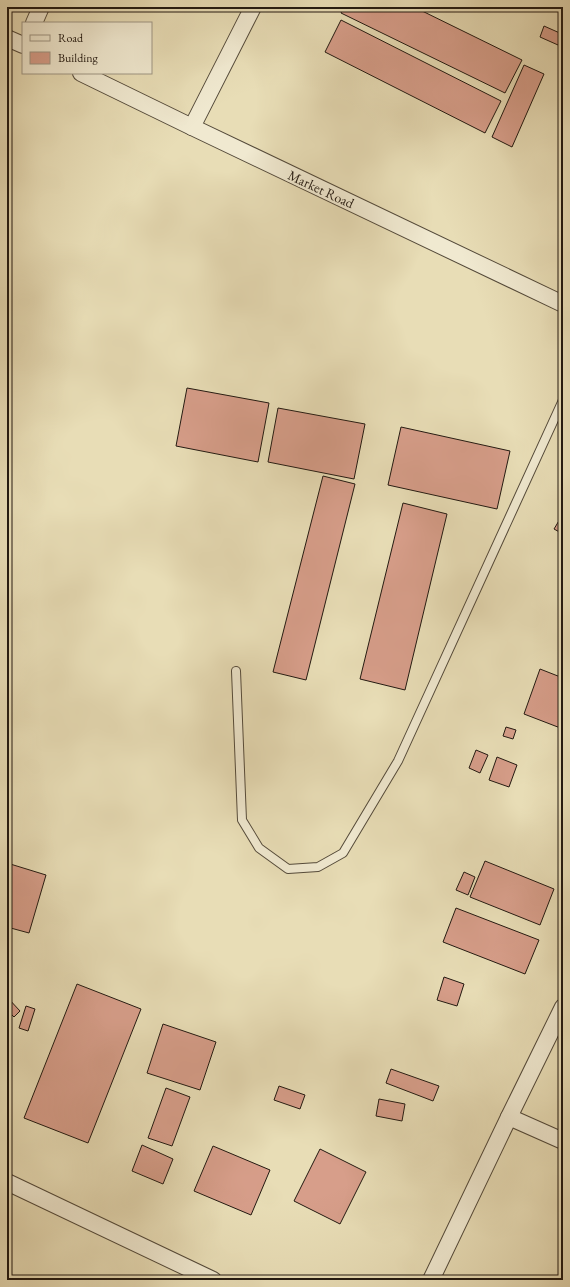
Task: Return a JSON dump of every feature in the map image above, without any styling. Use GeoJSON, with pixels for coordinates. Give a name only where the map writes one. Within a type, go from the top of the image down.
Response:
{"type":"FeatureCollection","features":[{"type":"Feature","properties":{"kind":"street"},"geometry":{"type":"LineString","coordinates":[[34,22],[41,7]]}},
{"type":"Feature","properties":{"kind":"street"},"geometry":{"type":"LineString","coordinates":[[192,127],[253,7]]}},
{"type":"Feature","properties":{"kind":"street"},"geometry":{"type":"LineString","coordinates":[[7,38],[22,45]]}},
{"type":"Feature","properties":{"kind":"street","name":"Market Road"},"geometry":{"type":"LineString","coordinates":[[83,74],[563,304]]}},
{"type":"Feature","properties":{"kind":"street"},"geometry":{"type":"LineString","coordinates":[[431,1280],[563,1007]]}},
{"type":"Feature","properties":{"kind":"street"},"geometry":{"type":"LineString","coordinates":[[509,1117],[563,1141]]}},
{"type":"Feature","properties":{"kind":"street"},"geometry":{"type":"LineString","coordinates":[[7,1182],[213,1280]]}},
{"type":"Feature","properties":{"kind":"lane"},"geometry":{"type":"LineString","coordinates":[[236,671],[242,820],[259,848],[288,869],[318,867],[343,853],[398,761],[563,400]]}},
{"type":"Feature","properties":{"kind":"building"},"geometry":{"type":"Polygon","coordinates":[[[344,7],[414,7],[522,60],[505,93],[341,13],[344,7]]]}},
{"type":"Feature","properties":{"kind":"building"},"geometry":{"type":"Polygon","coordinates":[[[341,20],[501,101],[485,133],[325,52],[341,20]]]}},
{"type":"Feature","properties":{"kind":"building"},"geometry":{"type":"Polygon","coordinates":[[[544,26],[562,34],[558,45],[540,37],[544,26]]]}},
{"type":"Feature","properties":{"kind":"building"},"geometry":{"type":"Polygon","coordinates":[[[524,65],[544,74],[512,147],[492,137],[524,65]]]}},
{"type":"Feature","properties":{"kind":"building"},"geometry":{"type":"Polygon","coordinates":[[[563,209],[563,221],[559,220],[563,209]]]}},
{"type":"Feature","properties":{"kind":"building"},"geometry":{"type":"Polygon","coordinates":[[[187,388],[269,403],[258,462],[176,446],[187,388]]]}},
{"type":"Feature","properties":{"kind":"building"},"geometry":{"type":"Polygon","coordinates":[[[278,408],[365,424],[354,479],[268,462],[278,408]]]}},
{"type":"Feature","properties":{"kind":"building"},"geometry":{"type":"Polygon","coordinates":[[[401,427],[510,451],[497,509],[388,485],[401,427]]]}},
{"type":"Feature","properties":{"kind":"building"},"geometry":{"type":"Polygon","coordinates":[[[323,476],[355,484],[306,680],[273,672],[323,476]]]}},
{"type":"Feature","properties":{"kind":"building"},"geometry":{"type":"Polygon","coordinates":[[[403,503],[447,514],[405,690],[360,679],[403,503]]]}},
{"type":"Feature","properties":{"kind":"building"},"geometry":{"type":"Polygon","coordinates":[[[563,514],[563,534],[554,529],[563,514]]]}},
{"type":"Feature","properties":{"kind":"building"},"geometry":{"type":"Polygon","coordinates":[[[540,669],[563,678],[563,729],[524,714],[540,669]]]}},
{"type":"Feature","properties":{"kind":"building"},"geometry":{"type":"Polygon","coordinates":[[[506,727],[516,730],[513,739],[503,736],[506,727]]]}},
{"type":"Feature","properties":{"kind":"building"},"geometry":{"type":"Polygon","coordinates":[[[476,750],[488,755],[480,773],[469,768],[476,750]]]}},
{"type":"Feature","properties":{"kind":"building"},"geometry":{"type":"Polygon","coordinates":[[[497,757],[517,765],[509,787],[489,780],[497,757]]]}},
{"type":"Feature","properties":{"kind":"building"},"geometry":{"type":"Polygon","coordinates":[[[485,861],[554,889],[540,925],[470,897],[485,861]]]}},
{"type":"Feature","properties":{"kind":"building"},"geometry":{"type":"Polygon","coordinates":[[[7,863],[46,875],[29,933],[7,927],[7,863]]]}},
{"type":"Feature","properties":{"kind":"building"},"geometry":{"type":"Polygon","coordinates":[[[464,872],[475,877],[468,895],[456,890],[464,872]]]}},
{"type":"Feature","properties":{"kind":"building"},"geometry":{"type":"Polygon","coordinates":[[[456,908],[539,940],[525,974],[443,942],[456,908]]]}},
{"type":"Feature","properties":{"kind":"building"},"geometry":{"type":"Polygon","coordinates":[[[444,977],[464,984],[457,1006],[437,1000],[444,977]]]}},
{"type":"Feature","properties":{"kind":"building"},"geometry":{"type":"Polygon","coordinates":[[[77,984],[141,1009],[88,1143],[24,1118],[77,984]]]}},
{"type":"Feature","properties":{"kind":"building"},"geometry":{"type":"Polygon","coordinates":[[[7,997],[20,1011],[14,1017],[7,1010],[7,997]]]}},
{"type":"Feature","properties":{"kind":"building"},"geometry":{"type":"Polygon","coordinates":[[[26,1006],[35,1009],[28,1031],[19,1028],[26,1006]]]}},
{"type":"Feature","properties":{"kind":"building"},"geometry":{"type":"Polygon","coordinates":[[[163,1024],[216,1042],[200,1090],[147,1073],[163,1024]]]}},
{"type":"Feature","properties":{"kind":"building"},"geometry":{"type":"Polygon","coordinates":[[[391,1069],[439,1086],[433,1101],[386,1083],[391,1069]]]}},
{"type":"Feature","properties":{"kind":"building"},"geometry":{"type":"Polygon","coordinates":[[[279,1086],[305,1095],[300,1109],[274,1100],[279,1086]]]}},
{"type":"Feature","properties":{"kind":"building"},"geometry":{"type":"Polygon","coordinates":[[[166,1088],[190,1097],[172,1146],[148,1138],[166,1088]]]}},
{"type":"Feature","properties":{"kind":"building"},"geometry":{"type":"Polygon","coordinates":[[[379,1099],[405,1104],[402,1121],[376,1116],[379,1099]]]}},
{"type":"Feature","properties":{"kind":"building"},"geometry":{"type":"Polygon","coordinates":[[[142,1145],[173,1159],[163,1184],[132,1171],[142,1145]]]}},
{"type":"Feature","properties":{"kind":"building"},"geometry":{"type":"Polygon","coordinates":[[[213,1146],[270,1170],[251,1215],[194,1191],[213,1146]]]}},
{"type":"Feature","properties":{"kind":"building"},"geometry":{"type":"Polygon","coordinates":[[[320,1149],[366,1172],[340,1224],[294,1201],[320,1149]]]}}]}
